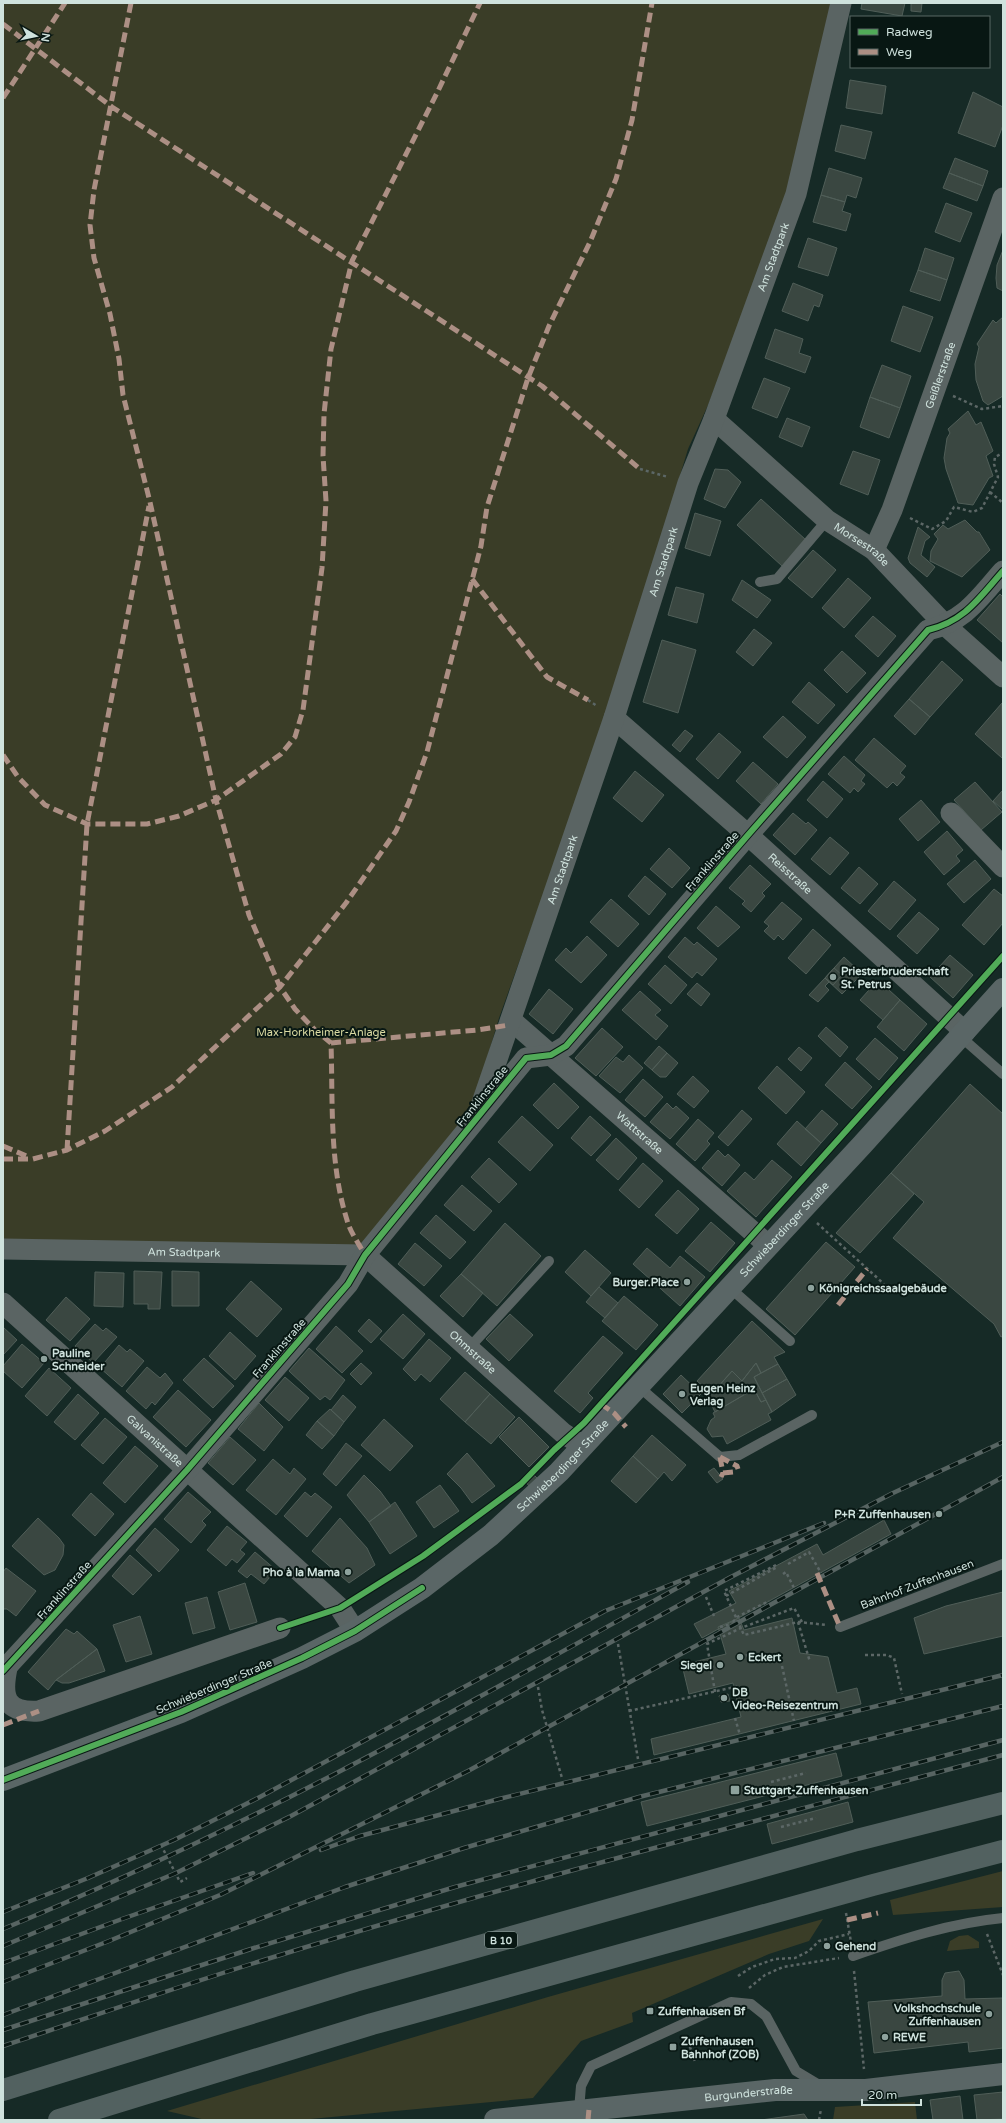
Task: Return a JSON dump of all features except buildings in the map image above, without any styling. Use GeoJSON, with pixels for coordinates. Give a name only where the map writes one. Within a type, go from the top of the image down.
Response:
{"type":"FeatureCollection","features":[{"type":"Feature","properties":{"kind":"highway","name":"B 10"},"geometry":{"type":"LineString","coordinates":[[3,2090],[355,1981],[858,1840],[1003,1803]]}},
{"type":"Feature","properties":{"kind":"highway"},"geometry":{"type":"LineString","coordinates":[[60,2120],[380,2022],[872,1885],[1003,1851]]}},
{"type":"Feature","properties":{"kind":"main road","name":"Schwieberdinger Straße"},"geometry":{"type":"LineString","coordinates":[[3,1780],[181,1712],[302,1658],[355,1631],[422,1588],[491,1535],[559,1472],[1003,989]]}},
{"type":"Feature","properties":{"kind":"main road","name":"Burgunderstraße"},"geometry":{"type":"LineString","coordinates":[[495,2120],[775,2090],[866,2090],[1003,2074]]}},
{"type":"Feature","properties":{"kind":"street","name":"Am Stadtpark"},"geometry":{"type":"LineString","coordinates":[[477,1119],[614,718],[688,483],[714,419],[796,194],[841,3]]}},
{"type":"Feature","properties":{"kind":"street","name":"Geißlerstraße"},"geometry":{"type":"LineString","coordinates":[[874,550],[892,510],[936,390],[1003,198]]}},
{"type":"Feature","properties":{"kind":"street","name":"Morsestraße"},"geometry":{"type":"LineString","coordinates":[[714,419],[827,520],[874,550],[946,626],[1003,677]]}},
{"type":"Feature","properties":{"kind":"street","name":"Franklinstraße"},"geometry":{"type":"LineString","coordinates":[[5,1669],[187,1470],[348,1284],[365,1255],[526,1058],[550,1055],[566,1046],[748,835],[928,630],[946,626],[968,611],[1003,571]]}},
{"type":"Feature","properties":{"kind":"street","name":"Reisstraße"},"geometry":{"type":"LineString","coordinates":[[614,718],[748,835],[963,1034]]}},
{"type":"Feature","properties":{"kind":"street"},"geometry":{"type":"LineString","coordinates":[[951,813],[1003,867]]}},
{"type":"Feature","properties":{"kind":"street","name":"Wattstraße"},"geometry":{"type":"LineString","coordinates":[[511,1020],[768,1245]]}},
{"type":"Feature","properties":{"kind":"street","name":"Am Stadtpark"},"geometry":{"type":"LineString","coordinates":[[3,1249],[365,1255]]}},
{"type":"Feature","properties":{"kind":"street","name":"Ohmstraße"},"geometry":{"type":"LineString","coordinates":[[365,1255],[568,1437],[583,1446]]}},
{"type":"Feature","properties":{"kind":"street","name":"Galvanistraße"},"geometry":{"type":"LineString","coordinates":[[3,1303],[340,1608],[355,1631]]}},
{"type":"Feature","properties":{"kind":"street"},"geometry":{"type":"LineString","coordinates":[[5,1669],[3,1685],[5,1698],[12,1706],[25,1712],[39,1711],[280,1628]]}},
{"type":"Feature","properties":{"kind":"lane"},"geometry":{"type":"LineString","coordinates":[[760,582],[777,579],[827,520]]}},
{"type":"Feature","properties":{"kind":"lane","name":"Reisstraße"},"geometry":{"type":"LineString","coordinates":[[963,1034],[1003,1074]]}},
{"type":"Feature","properties":{"kind":"lane"},"geometry":{"type":"LineString","coordinates":[[469,1348],[549,1261]]}},
{"type":"Feature","properties":{"kind":"lane"},"geometry":{"type":"LineString","coordinates":[[729,1287],[790,1341]]}},
{"type":"Feature","properties":{"kind":"lane"},"geometry":{"type":"LineString","coordinates":[[638,1386],[720,1457],[739,1455],[812,1415]]}},
{"type":"Feature","properties":{"kind":"lane","name":"Bahnhof Zuffenhausen"},"geometry":{"type":"LineString","coordinates":[[840,1627],[1003,1564]]}},
{"type":"Feature","properties":{"kind":"lane"},"geometry":{"type":"LineString","coordinates":[[853,1956],[913,1935],[981,1920],[1003,1918]]}},
{"type":"Feature","properties":{"kind":"lane"},"geometry":{"type":"LineString","coordinates":[[579,2110],[581,2086],[591,2066],[731,2002],[751,2004],[766,2016],[796,2071],[826,2089]]}},
{"type":"Feature","properties":{"kind":"path"},"geometry":{"type":"LineString","coordinates":[[936,390],[982,409],[1003,406]]}},
{"type":"Feature","properties":{"kind":"path"},"geometry":{"type":"LineString","coordinates":[[892,510],[932,529],[946,521],[954,507],[973,512],[982,508],[998,477],[994,464],[995,457],[1003,453]]}},
{"type":"Feature","properties":{"kind":"path"},"geometry":{"type":"LineString","coordinates":[[640,469],[688,483]]}},
{"type":"Feature","properties":{"kind":"path"},"geometry":{"type":"LineString","coordinates":[[990,492],[1003,502]]}},
{"type":"Feature","properties":{"kind":"path"},"geometry":{"type":"LineString","coordinates":[[802,1209],[884,1284]]}},
{"type":"Feature","properties":{"kind":"path"},"geometry":{"type":"LineString","coordinates":[[788,1564],[809,1552],[821,1574]]}},
{"type":"Feature","properties":{"kind":"path"},"geometry":{"type":"LineString","coordinates":[[777,1566],[724,1591],[744,1635],[798,1622],[840,1627]]}},
{"type":"Feature","properties":{"kind":"path"},"geometry":{"type":"LineString","coordinates":[[783,1574],[786,1572],[794,1588]]}},
{"type":"Feature","properties":{"kind":"path"},"geometry":{"type":"LineString","coordinates":[[706,1596],[714,1616]]}},
{"type":"Feature","properties":{"kind":"path"},"geometry":{"type":"LineString","coordinates":[[733,1622],[737,1617],[769,1601]]}},
{"type":"Feature","properties":{"kind":"path"},"geometry":{"type":"LineString","coordinates":[[720,1627],[733,1622],[738,1622],[770,1606]]}},
{"type":"Feature","properties":{"kind":"path"},"geometry":{"type":"LineString","coordinates":[[716,1692],[707,1644],[741,1628],[794,1608],[803,1623]]}},
{"type":"Feature","properties":{"kind":"path"},"geometry":{"type":"LineString","coordinates":[[798,1622],[810,1662]]}},
{"type":"Feature","properties":{"kind":"path"},"geometry":{"type":"LineString","coordinates":[[618,1644],[638,1759]]}},
{"type":"Feature","properties":{"kind":"path"},"geometry":{"type":"LineString","coordinates":[[740,1657],[748,1655]]}},
{"type":"Feature","properties":{"kind":"path"},"geometry":{"type":"LineString","coordinates":[[865,1656],[887,1655],[894,1658],[902,1694]]}},
{"type":"Feature","properties":{"kind":"path"},"geometry":{"type":"LineString","coordinates":[[711,1667],[720,1666]]}},
{"type":"Feature","properties":{"kind":"path"},"geometry":{"type":"LineString","coordinates":[[782,1666],[794,1721]]}},
{"type":"Feature","properties":{"kind":"path"},"geometry":{"type":"LineString","coordinates":[[629,1711],[739,1686]]}},
{"type":"Feature","properties":{"kind":"path"},"geometry":{"type":"LineString","coordinates":[[538,1687],[542,1710],[562,1778]]}},
{"type":"Feature","properties":{"kind":"path"},"geometry":{"type":"LineString","coordinates":[[735,1718],[740,1734]]}},
{"type":"Feature","properties":{"kind":"path"},"geometry":{"type":"LineString","coordinates":[[771,1782],[806,1773]]}},
{"type":"Feature","properties":{"kind":"path"},"geometry":{"type":"LineString","coordinates":[[781,1827],[816,1818]]}},
{"type":"Feature","properties":{"kind":"path"},"geometry":{"type":"LineString","coordinates":[[161,1845],[180,1882],[188,1878]]}},
{"type":"Feature","properties":{"kind":"path"},"geometry":{"type":"LineString","coordinates":[[845,1910],[853,1956],[862,2046]]}},
{"type":"Feature","properties":{"kind":"path"},"geometry":{"type":"LineString","coordinates":[[981,1920],[1003,1975]]}},
{"type":"Feature","properties":{"kind":"path"},"geometry":{"type":"LineString","coordinates":[[738,1976],[752,1967],[775,1959],[795,1958],[809,1951],[819,1941],[849,1934]]}},
{"type":"Feature","properties":{"kind":"path"},"geometry":{"type":"LineString","coordinates":[[731,2002],[765,1976],[783,1967],[853,1956]]}},
{"type":"Feature","properties":{"kind":"path"},"geometry":{"type":"LineString","coordinates":[[688,2041],[695,2062]]}},
{"type":"Feature","properties":{"kind":"green space","name":"Max-Horkheimer-Anlage"},"geometry":{"type":"Polygon","coordinates":[[[3,3],[832,3],[790,187],[709,403],[688,449],[609,711],[499,1018],[469,1119],[368,1243],[329,1248],[3,1243],[3,3]]]}},
{"type":"Feature","properties":{"kind":"green space"},"geometry":{"type":"Polygon","coordinates":[[[1003,1871],[1003,1907],[893,1915],[890,1900],[1003,1871]]]}},
{"type":"Feature","properties":{"kind":"green space"},"geometry":{"type":"Polygon","coordinates":[[[823,1919],[809,1941],[769,1954],[632,2013],[633,2022],[581,2041],[533,2098],[300,2120],[206,2120],[167,2111],[548,1997],[823,1919]]]}},
{"type":"Feature","properties":{"kind":"green space"},"geometry":{"type":"Polygon","coordinates":[[[968,1935],[979,1942],[979,1948],[947,1951],[950,1941],[959,1936],[968,1935]]]}},
{"type":"Feature","properties":{"kind":"green space"},"geometry":{"type":"Polygon","coordinates":[[[915,2102],[917,2120],[833,2120],[835,2107],[915,2102]]]}},
{"type":"Feature","properties":{"kind":"railway"},"geometry":{"type":"LineString","coordinates":[[3,1946],[176,1873],[291,1816],[729,1578],[893,1493],[1003,1442]]}},
{"type":"Feature","properties":{"kind":"railway"},"geometry":{"type":"LineString","coordinates":[[3,1982],[109,1941],[220,1895],[468,1771],[1003,1477]]}},
{"type":"Feature","properties":{"kind":"railway"},"geometry":{"type":"LineString","coordinates":[[3,1912],[88,1878],[174,1840],[258,1798],[605,1611],[824,1523]]}},
{"type":"Feature","properties":{"kind":"railway"},"geometry":{"type":"LineString","coordinates":[[3,1929],[92,1891],[179,1851],[351,1766],[436,1721],[688,1582]]}},
{"type":"Feature","properties":{"kind":"railway"},"geometry":{"type":"LineString","coordinates":[[321,1850],[360,1836],[499,1799],[1003,1675]]}},
{"type":"Feature","properties":{"kind":"railway"},"geometry":{"type":"LineString","coordinates":[[3,2015],[345,1887],[464,1848],[639,1797],[1003,1706]]}},
{"type":"Feature","properties":{"kind":"railway"},"geometry":{"type":"LineString","coordinates":[[3,2030],[254,1948],[455,1887],[1003,1740]]}},
{"type":"Feature","properties":{"kind":"railway"},"geometry":{"type":"LineString","coordinates":[[3,2046],[208,1978],[367,1929],[639,1852],[1003,1755]]}},
{"type":"Feature","properties":{"kind":"railway"},"geometry":{"type":"LineString","coordinates":[[3,1963],[253,1873]]}},
{"type":"Feature","properties":{"kind":"marked path"},"geometry":{"type":"LineString","coordinates":[[3,98],[65,3]]}},
{"type":"Feature","properties":{"kind":"marked path"},"geometry":{"type":"LineString","coordinates":[[131,3],[94,190],[90,225],[94,258],[110,314],[119,359],[123,395],[150,502],[216,800],[249,915],[280,987],[295,1009],[315,1030],[331,1043],[332,1110],[337,1177],[348,1224],[365,1255]]}},
{"type":"Feature","properties":{"kind":"marked path"},"geometry":{"type":"LineString","coordinates":[[3,755],[18,777],[45,805],[87,824],[147,824],[179,816],[216,800],[281,754],[295,737],[303,710],[322,568],[326,501],[323,456],[324,414],[331,349],[352,261],[437,93],[480,3]]}},
{"type":"Feature","properties":{"kind":"marked path"},"geometry":{"type":"LineString","coordinates":[[3,1159],[33,1159],[67,1150],[105,1131],[172,1087],[280,987],[346,903],[396,831],[409,802],[427,752],[481,546],[487,507],[528,378],[549,326],[590,242],[616,179],[632,120],[652,3]]}},
{"type":"Feature","properties":{"kind":"marked path"},"geometry":{"type":"LineString","coordinates":[[3,24],[112,107],[542,386],[640,469]]}},
{"type":"Feature","properties":{"kind":"marked path"},"geometry":{"type":"LineString","coordinates":[[67,1150],[87,824],[149,506]]}},
{"type":"Feature","properties":{"kind":"marked path"},"geometry":{"type":"LineString","coordinates":[[472,579],[547,677],[588,700]]}},
{"type":"Feature","properties":{"kind":"marked path"},"geometry":{"type":"LineString","coordinates":[[331,1043],[477,1030],[509,1025]]}},
{"type":"Feature","properties":{"kind":"marked path"},"geometry":{"type":"LineString","coordinates":[[3,1146],[29,1157]]}},
{"type":"Feature","properties":{"kind":"marked path"},"geometry":{"type":"LineString","coordinates":[[838,1305],[867,1269]]}},
{"type":"Feature","properties":{"kind":"marked path"},"geometry":{"type":"LineString","coordinates":[[601,1404],[614,1413],[626,1427]]}},
{"type":"Feature","properties":{"kind":"marked path"},"geometry":{"type":"LineString","coordinates":[[720,1457],[737,1466],[738,1469]]}},
{"type":"Feature","properties":{"kind":"marked path"},"geometry":{"type":"LineString","coordinates":[[720,1457],[723,1473],[721,1477]]}},
{"type":"Feature","properties":{"kind":"marked path"},"geometry":{"type":"LineString","coordinates":[[723,1473],[733,1472],[734,1474]]}},
{"type":"Feature","properties":{"kind":"marked path"},"geometry":{"type":"LineString","coordinates":[[817,1573],[840,1627]]}},
{"type":"Feature","properties":{"kind":"marked path"},"geometry":{"type":"LineString","coordinates":[[3,1725],[39,1711]]}},
{"type":"Feature","properties":{"kind":"marked path"},"geometry":{"type":"LineString","coordinates":[[847,1920],[878,1913]]}},
{"type":"Feature","properties":{"kind":"marked path"},"geometry":{"type":"LineString","coordinates":[[588,2120],[589,2109]]}},
{"type":"Feature","properties":{"kind":"cycle path"},"geometry":{"type":"LineString","coordinates":[[3,1671],[187,1470],[348,1284],[365,1255],[526,1058],[551,1055],[566,1046],[748,835],[928,630],[952,621],[962,614],[978,599],[1003,571]]}},
{"type":"Feature","properties":{"kind":"cycle path"},"geometry":{"type":"LineString","coordinates":[[280,1628],[340,1608],[423,1556],[521,1484],[554,1450],[584,1423],[1003,956]]}},
{"type":"Feature","properties":{"kind":"cycle path"},"geometry":{"type":"LineString","coordinates":[[3,1780],[181,1712],[302,1658],[355,1631],[422,1588]]}},
{"type":"Feature","properties":{"kind":"place","name":"Priesterbruderschaft St. Petrus"},"geometry":{"type":"Point","coordinates":[833,977]}},
{"type":"Feature","properties":{"kind":"place","name":"Burger.Place"},"geometry":{"type":"Point","coordinates":[687,1282]}},
{"type":"Feature","properties":{"kind":"place","name":"Königreichssaalgebäude"},"geometry":{"type":"Point","coordinates":[811,1288]}},
{"type":"Feature","properties":{"kind":"place","name":"Pauline Schneider"},"geometry":{"type":"Point","coordinates":[44,1359]}},
{"type":"Feature","properties":{"kind":"place","name":"Eugen Heinz Verlag"},"geometry":{"type":"Point","coordinates":[682,1394]}},
{"type":"Feature","properties":{"kind":"place","name":"P+R Zuffenhausen"},"geometry":{"type":"Point","coordinates":[939,1514]}},
{"type":"Feature","properties":{"kind":"place","name":"Pho à la Mama"},"geometry":{"type":"Point","coordinates":[348,1572]}},
{"type":"Feature","properties":{"kind":"place","name":"Eckert"},"geometry":{"type":"Point","coordinates":[740,1657]}},
{"type":"Feature","properties":{"kind":"place","name":"Siegel"},"geometry":{"type":"Point","coordinates":[720,1665]}},
{"type":"Feature","properties":{"kind":"place","name":"DB Video-Reisezentrum"},"geometry":{"type":"Point","coordinates":[724,1698]}},
{"type":"Feature","properties":{"kind":"place","name":"Stuttgart-Zuffenhausen"},"geometry":{"type":"Point","coordinates":[735,1790]}},
{"type":"Feature","properties":{"kind":"place","name":"Gehend"},"geometry":{"type":"Point","coordinates":[827,1946]}},
{"type":"Feature","properties":{"kind":"place","name":"Zuffenhausen Bf"},"geometry":{"type":"Point","coordinates":[650,2011]}},
{"type":"Feature","properties":{"kind":"place","name":"Volkshochschule Zuffenhausen"},"geometry":{"type":"Point","coordinates":[989,2014]}},
{"type":"Feature","properties":{"kind":"place","name":"REWE"},"geometry":{"type":"Point","coordinates":[885,2037]}},
{"type":"Feature","properties":{"kind":"place","name":"Zuffenhausen Bahnhof (ZOB)"},"geometry":{"type":"Point","coordinates":[673,2047]}}]}
